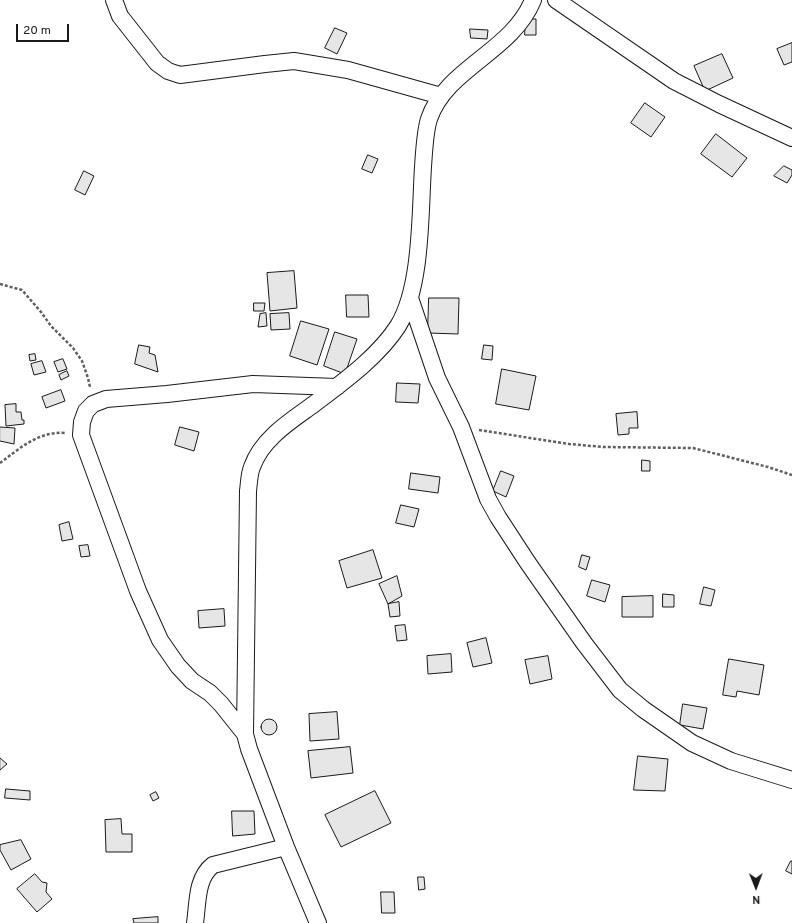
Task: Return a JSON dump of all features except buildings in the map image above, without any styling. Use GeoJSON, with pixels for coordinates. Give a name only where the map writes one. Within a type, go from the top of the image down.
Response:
{"type":"FeatureCollection","features":[{"type":"Feature","properties":{"kind":"street"},"geometry":{"type":"LineString","coordinates":[[114,0],[120,16],[157,63],[168,72],[174,74],[294,61],[348,70],[441,96]]}},
{"type":"Feature","properties":{"kind":"street"},"geometry":{"type":"LineString","coordinates":[[318,923],[286,847],[249,749],[245,734],[248,491],[251,468],[260,452],[275,433],[337,387],[378,352],[398,326],[410,298],[417,260],[424,156],[429,119],[441,96],[464,73],[502,43],[521,22],[533,0]]}},
{"type":"Feature","properties":{"kind":"street"},"geometry":{"type":"LineString","coordinates":[[556,0],[674,81],[792,138]]}},
{"type":"Feature","properties":{"kind":"street"},"geometry":{"type":"LineString","coordinates":[[410,298],[437,378],[461,427],[488,499],[528,563],[620,690],[643,709],[692,743],[731,761],[792,780]]}},
{"type":"Feature","properties":{"kind":"street"},"geometry":{"type":"LineString","coordinates":[[245,734],[221,704],[210,693],[192,681],[178,666],[160,640],[138,591],[81,435],[82,422],[86,411],[93,404],[106,399],[167,394],[253,384],[337,387]]}},
{"type":"Feature","properties":{"kind":"street"},"geometry":{"type":"LineString","coordinates":[[195,923],[201,879],[206,870],[213,865],[286,847]]}},
{"type":"Feature","properties":{"kind":"path"},"geometry":{"type":"LineString","coordinates":[[0,284],[22,290],[51,326],[73,348],[82,361],[88,378],[93,404]]}},
{"type":"Feature","properties":{"kind":"path"},"geometry":{"type":"LineString","coordinates":[[461,427],[508,433],[569,444],[603,447],[693,448],[768,467],[792,475]]}},
{"type":"Feature","properties":{"kind":"path"},"geometry":{"type":"LineString","coordinates":[[0,463],[31,440],[43,435],[58,432],[81,435]]}}]}
